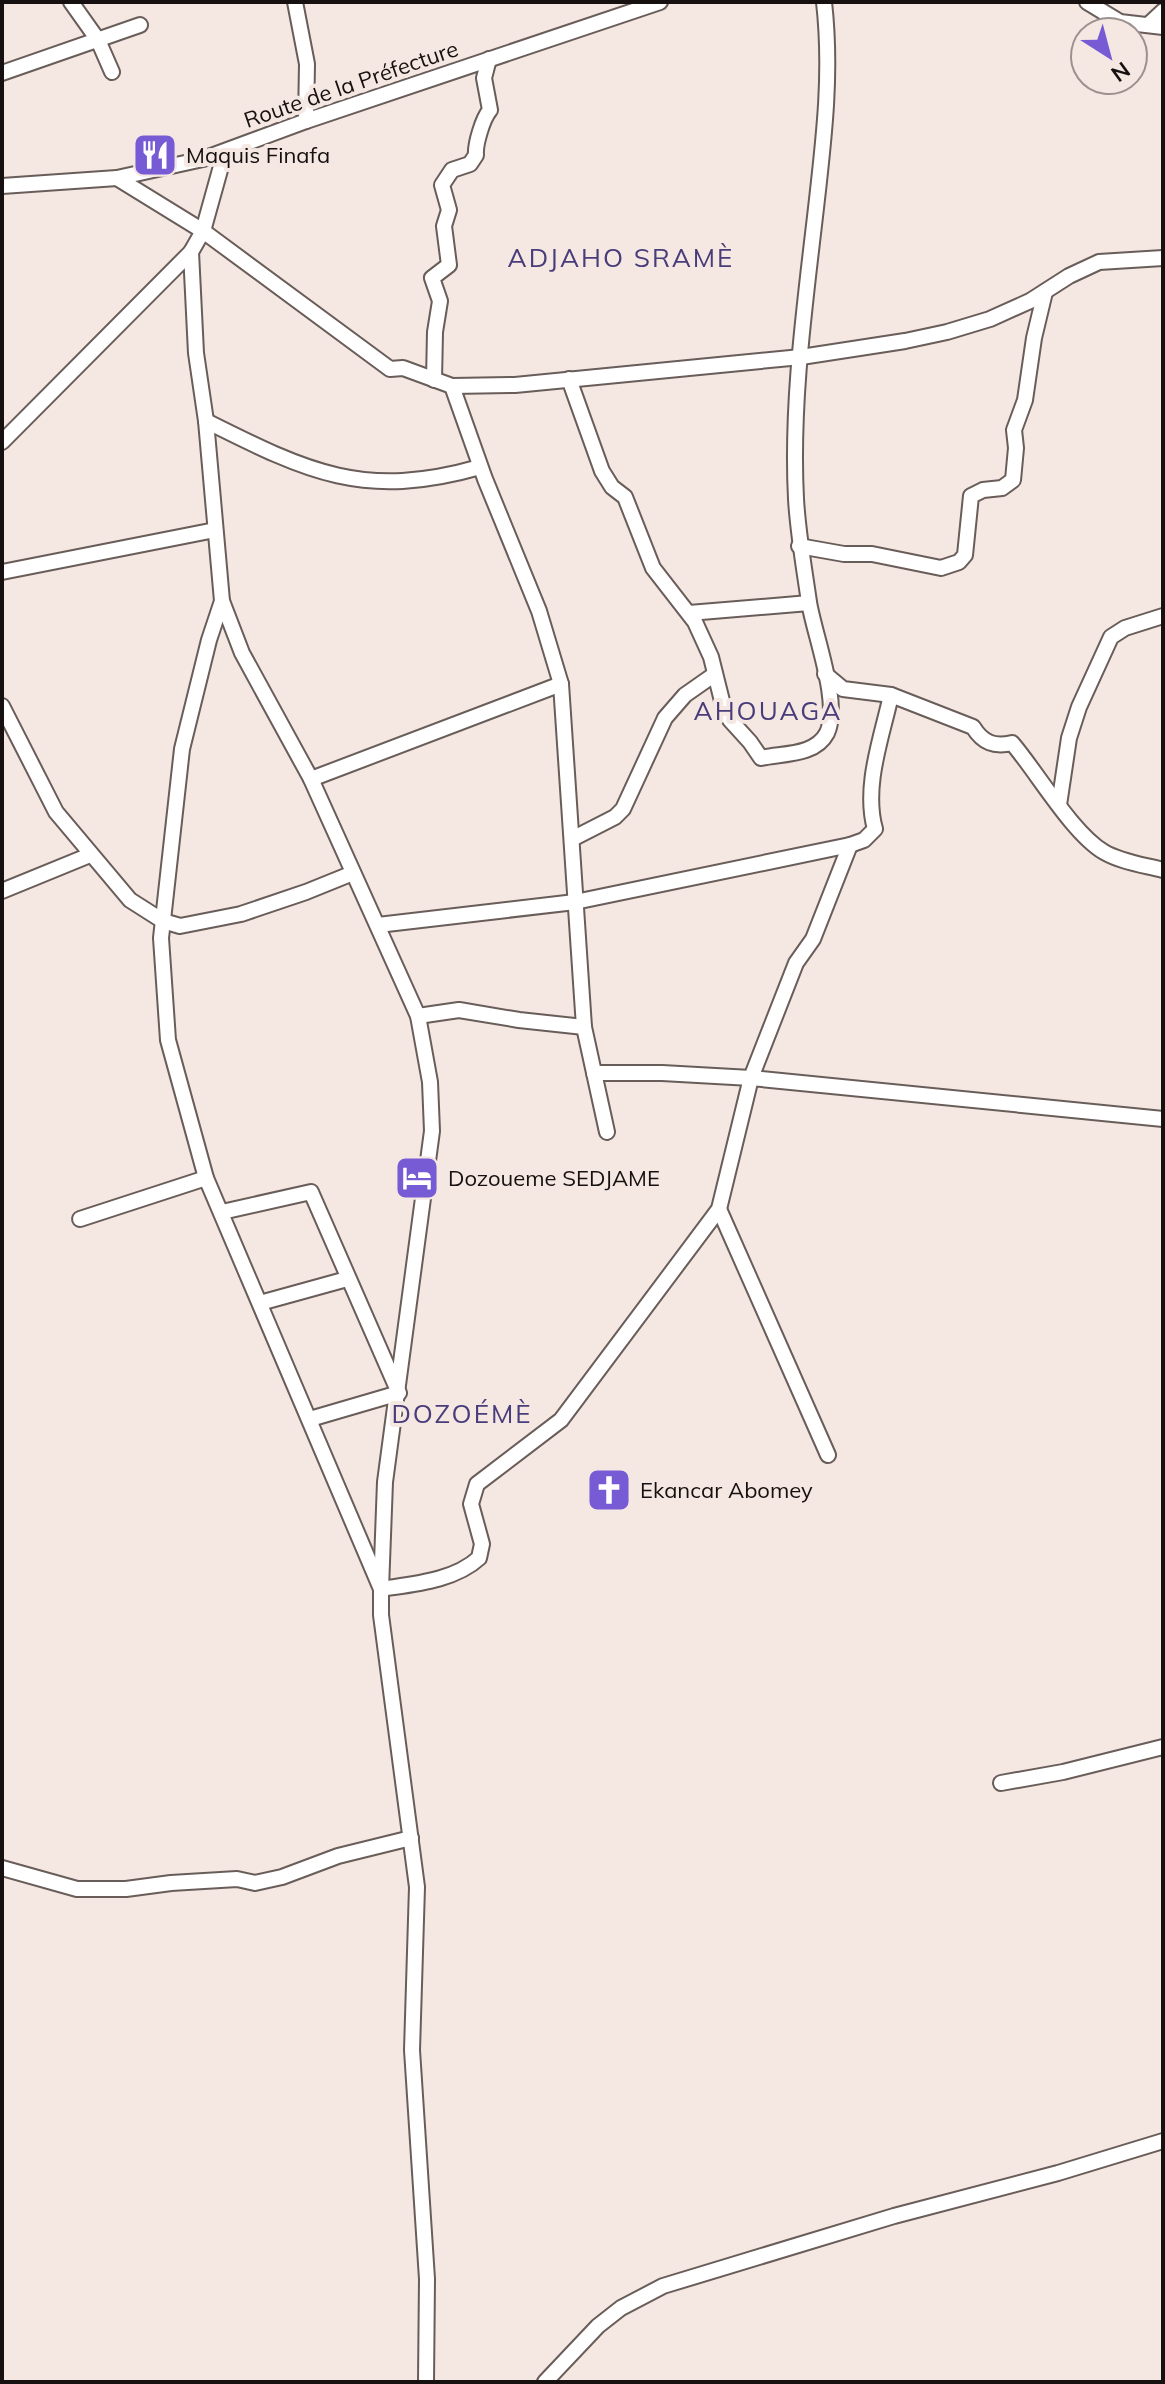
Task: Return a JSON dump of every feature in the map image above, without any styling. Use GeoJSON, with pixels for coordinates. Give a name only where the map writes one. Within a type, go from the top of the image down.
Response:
{"type":"FeatureCollection","features":[{"type":"Feature","properties":{"kind":"street"},"geometry":{"type":"LineString","coordinates":[[71,2],[98,40],[112,72]]}},
{"type":"Feature","properties":{"kind":"street"},"geometry":{"type":"LineString","coordinates":[[295,2],[307,64],[306,121]]}},
{"type":"Feature","properties":{"kind":"street","name":"Route de la Préfecture"},"geometry":{"type":"LineString","coordinates":[[2,186],[117,178],[177,166],[660,2]]}},
{"type":"Feature","properties":{"kind":"street"},"geometry":{"type":"LineString","coordinates":[[569,379],[602,471],[612,487],[625,497],[653,568],[689,613],[703,637],[730,720],[761,758],[807,750],[826,733],[831,694],[799,546],[796,464],[801,357],[829,91],[829,42],[824,2]]}},
{"type":"Feature","properties":{"kind":"street"},"geometry":{"type":"LineString","coordinates":[[1087,2],[1120,22],[1155,26],[1163,11]]}},
{"type":"Feature","properties":{"kind":"street"},"geometry":{"type":"LineString","coordinates":[[2,73],[140,25]]}},
{"type":"Feature","properties":{"kind":"street"},"geometry":{"type":"LineString","coordinates":[[434,380],[435,332],[440,301],[432,278],[449,265],[444,226],[449,210],[442,185],[452,170],[470,164],[476,155],[484,117],[490,110],[484,78],[489,59]]}},
{"type":"Feature","properties":{"kind":"street"},"geometry":{"type":"LineString","coordinates":[[2,442],[191,252],[203,231],[225,152]]}},
{"type":"Feature","properties":{"kind":"street"},"geometry":{"type":"LineString","coordinates":[[117,178],[203,231],[390,369],[403,368],[452,386],[515,385],[801,357],[905,341],[947,332],[1009,311],[1099,262],[1163,258]]}},
{"type":"Feature","properties":{"kind":"street"},"geometry":{"type":"LineString","coordinates":[[191,252],[196,353],[206,421],[222,601],[242,653],[311,779],[418,1016],[430,1082],[432,1131],[385,1482],[381,1589],[381,1615],[417,1887],[412,2050],[427,2279],[426,2382]]}},
{"type":"Feature","properties":{"kind":"street"},"geometry":{"type":"LineString","coordinates":[[799,546],[844,554],[884,556],[941,568],[959,562],[965,555],[971,496],[983,490],[1002,488],[1013,480],[1014,430],[1025,400],[1034,338],[1045,292]]}},
{"type":"Feature","properties":{"kind":"street"},"geometry":{"type":"LineString","coordinates":[[452,386],[480,467],[539,611],[561,684],[584,1027],[607,1132]]}},
{"type":"Feature","properties":{"kind":"street"},"geometry":{"type":"LineString","coordinates":[[206,421],[278,457],[348,480],[426,480],[480,467]]}},
{"type":"Feature","properties":{"kind":"street"},"geometry":{"type":"LineString","coordinates":[[2,572],[215,530]]}},
{"type":"Feature","properties":{"kind":"street"},"geometry":{"type":"LineString","coordinates":[[222,601],[182,749],[161,938],[168,1040],[206,1178],[381,1589]]}},
{"type":"Feature","properties":{"kind":"street"},"geometry":{"type":"LineString","coordinates":[[689,613],[809,603]]}},
{"type":"Feature","properties":{"kind":"street"},"geometry":{"type":"LineString","coordinates":[[1059,805],[1069,738],[1079,707],[1111,637],[1125,628],[1163,616]]}},
{"type":"Feature","properties":{"kind":"street"},"geometry":{"type":"LineString","coordinates":[[825,673],[843,689],[891,695],[973,727],[980,738],[998,746],[1012,743],[1092,843],[1102,851],[1163,870]]}},
{"type":"Feature","properties":{"kind":"street"},"geometry":{"type":"LineString","coordinates":[[572,839],[615,817],[623,809],[665,718],[685,695],[715,674]]}},
{"type":"Feature","properties":{"kind":"street"},"geometry":{"type":"LineString","coordinates":[[311,779],[561,684]]}},
{"type":"Feature","properties":{"kind":"street"},"geometry":{"type":"LineString","coordinates":[[378,925],[575,902],[864,840],[875,829],[871,816],[872,780],[891,695]]}},
{"type":"Feature","properties":{"kind":"street"},"geometry":{"type":"LineString","coordinates":[[2,706],[56,812],[130,900],[163,921],[180,926],[241,914],[353,873]]}},
{"type":"Feature","properties":{"kind":"street"},"geometry":{"type":"LineString","coordinates":[[381,1589],[437,1578],[479,1558],[482,1544],[471,1504],[477,1484],[561,1420],[719,1209],[751,1078],[796,963],[813,939],[850,845]]}},
{"type":"Feature","properties":{"kind":"street"},"geometry":{"type":"LineString","coordinates":[[2,891],[90,855]]}},
{"type":"Feature","properties":{"kind":"street"},"geometry":{"type":"LineString","coordinates":[[418,1016],[459,1010],[584,1027]]}},
{"type":"Feature","properties":{"kind":"street"},"geometry":{"type":"LineString","coordinates":[[594,1073],[751,1078],[1163,1119]]}},
{"type":"Feature","properties":{"kind":"street"},"geometry":{"type":"LineString","coordinates":[[80,1219],[206,1178]]}},
{"type":"Feature","properties":{"kind":"street"},"geometry":{"type":"LineString","coordinates":[[222,1212],[311,1192],[399,1393]]}},
{"type":"Feature","properties":{"kind":"street"},"geometry":{"type":"LineString","coordinates":[[719,1209],[828,1455]]}},
{"type":"Feature","properties":{"kind":"street"},"geometry":{"type":"LineString","coordinates":[[260,1303],[347,1279]]}},
{"type":"Feature","properties":{"kind":"street"},"geometry":{"type":"LineString","coordinates":[[310,1419],[399,1393]]}},
{"type":"Feature","properties":{"kind":"street"},"geometry":{"type":"LineString","coordinates":[[1001,1783],[1063,1772],[1163,1747]]}},
{"type":"Feature","properties":{"kind":"street"},"geometry":{"type":"LineString","coordinates":[[2,1868],[77,1889],[126,1889],[237,1879],[255,1883],[282,1877],[338,1856],[411,1838]]}},
{"type":"Feature","properties":{"kind":"street"},"geometry":{"type":"LineString","coordinates":[[545,2382],[598,2326],[621,2308],[663,2286],[894,2216],[1058,2173],[1163,2141]]}},
{"type":"Feature","properties":{"kind":"place","name":"Maquis Finafa"},"geometry":{"type":"Point","coordinates":[155,155]}},
{"type":"Feature","properties":{"kind":"place","name":"Dozoueme SEDJAME"},"geometry":{"type":"Point","coordinates":[417,1178]}},
{"type":"Feature","properties":{"kind":"place","name":"Ekancar Abomey"},"geometry":{"type":"Point","coordinates":[609,1490]}},
{"type":"Feature","properties":{"kind":"district","name":"ADJAHO SRAMÈ"},"geometry":{"type":"Point","coordinates":[621,258]}},
{"type":"Feature","properties":{"kind":"district","name":"AHOUAGA"},"geometry":{"type":"Point","coordinates":[768,711]}},
{"type":"Feature","properties":{"kind":"district","name":"DOZOÉMÈ"},"geometry":{"type":"Point","coordinates":[462,1414]}}]}
